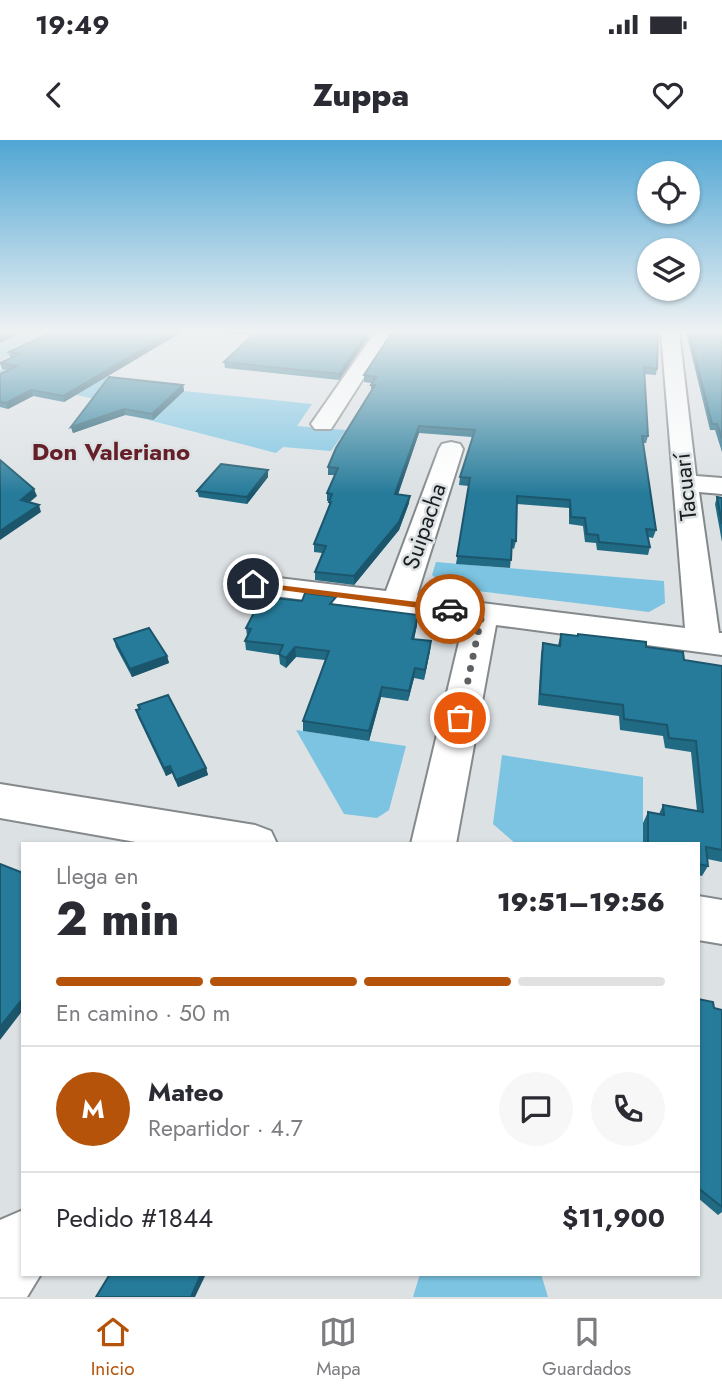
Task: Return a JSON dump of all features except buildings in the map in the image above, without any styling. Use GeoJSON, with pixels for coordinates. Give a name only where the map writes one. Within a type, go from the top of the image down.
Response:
{"type":"FeatureCollection","features":[{"type":"Feature","properties":{"kind":"street"},"geometry":{"type":"LineString","coordinates":[[323,424],[348,386]]}},
{"type":"Feature","properties":{"kind":"street","name":"Tacuarí"},"geometry":{"type":"LineString","coordinates":[[675,386],[684,482],[713,643]]}},
{"type":"Feature","properties":{"kind":"street","name":"Suipacha"},"geometry":{"type":"LineString","coordinates":[[398,603],[450,449]]}},
{"type":"Feature","properties":{"kind":"street"},"geometry":{"type":"LineString","coordinates":[[684,482],[722,486]]}},
{"type":"Feature","properties":{"kind":"street"},"geometry":{"type":"LineString","coordinates":[[253,584],[713,643]]}},
{"type":"Feature","properties":{"kind":"street"},"geometry":{"type":"LineString","coordinates":[[433,842],[482,614]]}},
{"type":"Feature","properties":{"kind":"street"},"geometry":{"type":"LineString","coordinates":[[0,801],[243,842]]}},
{"type":"Feature","properties":{"kind":"street"},"geometry":{"type":"LineString","coordinates":[[700,918],[722,922]]}},
{"type":"Feature","properties":{"kind":"street"},"geometry":{"type":"LineString","coordinates":[[0,1279],[21,1246]]}},
{"type":"Feature","properties":{"kind":"shaded area"},"geometry":{"type":"Polygon","coordinates":[[[33,386],[148,386],[312,404],[297,426],[346,430],[331,451],[283,447],[276,453],[137,417],[105,401],[33,386]]]}},
{"type":"Feature","properties":{"kind":"shaded area"},"geometry":{"type":"Polygon","coordinates":[[[436,562],[664,581],[665,603],[649,612],[446,587],[432,575],[436,562]]]}},
{"type":"Feature","properties":{"kind":"shaded area"},"geometry":{"type":"Polygon","coordinates":[[[296,730],[406,746],[389,810],[377,818],[344,814],[296,730]]]}},
{"type":"Feature","properties":{"kind":"shaded area"},"geometry":{"type":"Polygon","coordinates":[[[502,755],[643,777],[643,842],[514,842],[493,824],[502,755]]]}},
{"type":"Feature","properties":{"kind":"shaded area"},"geometry":{"type":"Polygon","coordinates":[[[419,1276],[542,1276],[548,1297],[413,1297],[419,1276]]]}},
{"type":"Feature","properties":{"kind":"way so far"},"geometry":{"type":"LineString","coordinates":[[450,609],[482,614],[460,718]]}},
{"type":"Feature","properties":{"kind":"district","name":"Don Valeriano"},"geometry":{"type":"Point","coordinates":[111,452]}},
{"type":"Feature","properties":{"kind":"route"},"geometry":{"type":"LineString","coordinates":[[253,584],[450,609]]}}]}
